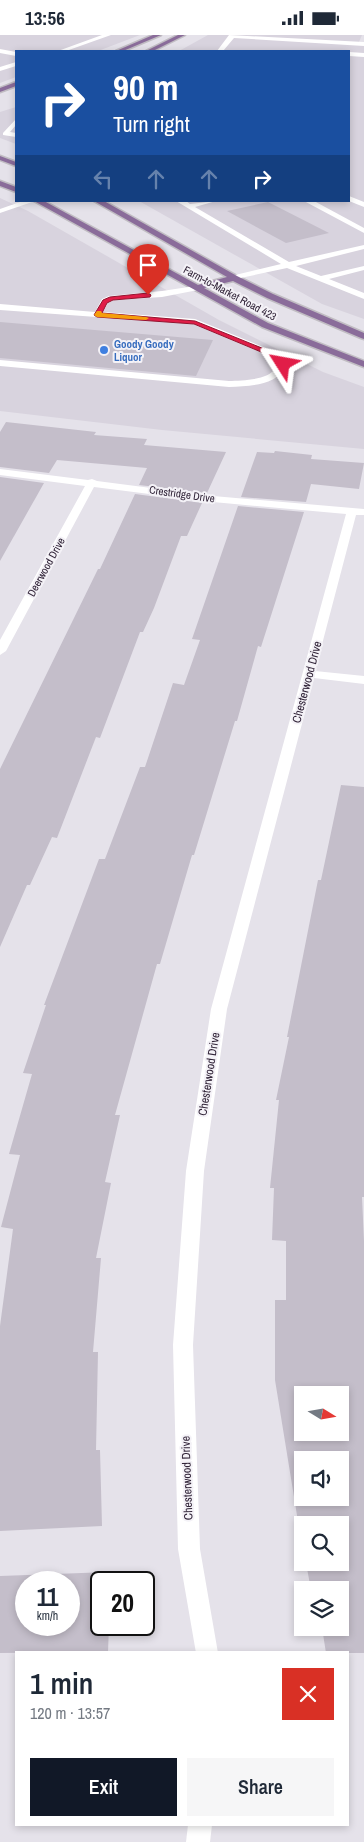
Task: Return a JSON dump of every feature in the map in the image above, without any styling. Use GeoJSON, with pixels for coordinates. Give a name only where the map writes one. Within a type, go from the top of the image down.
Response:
{"type":"FeatureCollection","features":[{"type":"Feature","properties":{"kind":"main road"},"geometry":{"type":"LineString","coordinates":[[121,50],[158,35]]}},
{"type":"Feature","properties":{"kind":"main road"},"geometry":{"type":"LineString","coordinates":[[151,50],[182,35]]}},
{"type":"Feature","properties":{"kind":"main road"},"geometry":{"type":"LineString","coordinates":[[0,90],[15,85]]}},
{"type":"Feature","properties":{"kind":"main road"},"geometry":{"type":"LineString","coordinates":[[0,158],[15,164]]}},
{"type":"Feature","properties":{"kind":"main road"},"geometry":{"type":"LineString","coordinates":[[0,183],[15,190]]}},
{"type":"Feature","properties":{"kind":"main road","name":"Farm-to-Market Road 423"},"geometry":{"type":"LineString","coordinates":[[40,202],[265,325],[364,364]]}},
{"type":"Feature","properties":{"kind":"main road","name":"Farm-to-Market Road 423"},"geometry":{"type":"LineString","coordinates":[[100,202],[234,278],[270,296],[364,336]]}},
{"type":"Feature","properties":{"kind":"main road"},"geometry":{"type":"LineString","coordinates":[[196,288],[234,278]]}},
{"type":"Feature","properties":{"kind":"street"},"geometry":{"type":"LineString","coordinates":[[64,50],[108,35]]}},
{"type":"Feature","properties":{"kind":"street"},"geometry":{"type":"LineString","coordinates":[[221,50],[232,36],[364,44]]}},
{"type":"Feature","properties":{"kind":"street"},"geometry":{"type":"LineString","coordinates":[[227,43],[336,50],[352,44],[363,36]]}},
{"type":"Feature","properties":{"kind":"street"},"geometry":{"type":"LineString","coordinates":[[0,51],[15,54]]}},
{"type":"Feature","properties":{"kind":"street"},"geometry":{"type":"LineString","coordinates":[[350,54],[364,55]]}},
{"type":"Feature","properties":{"kind":"street"},"geometry":{"type":"LineString","coordinates":[[0,69],[15,65]]}},
{"type":"Feature","properties":{"kind":"street"},"geometry":{"type":"LineString","coordinates":[[15,122],[4,134],[15,135]]}},
{"type":"Feature","properties":{"kind":"street"},"geometry":{"type":"LineString","coordinates":[[350,198],[364,205]]}},
{"type":"Feature","properties":{"kind":"street"},"geometry":{"type":"LineString","coordinates":[[0,211],[28,202]]}},
{"type":"Feature","properties":{"kind":"street"},"geometry":{"type":"LineString","coordinates":[[182,202],[288,265],[362,293]]}},
{"type":"Feature","properties":{"kind":"street"},"geometry":{"type":"LineString","coordinates":[[188,206],[207,202]]}},
{"type":"Feature","properties":{"kind":"street"},"geometry":{"type":"LineString","coordinates":[[310,202],[364,231]]}},
{"type":"Feature","properties":{"kind":"street"},"geometry":{"type":"LineString","coordinates":[[234,278],[364,247]]}},
{"type":"Feature","properties":{"kind":"street"},"geometry":{"type":"LineString","coordinates":[[322,279],[364,268]]}},
{"type":"Feature","properties":{"kind":"street"},"geometry":{"type":"LineString","coordinates":[[97,315],[105,301],[112,299],[162,294],[196,288]]}},
{"type":"Feature","properties":{"kind":"street"},"geometry":{"type":"LineString","coordinates":[[0,307],[195,323],[282,358],[283,364],[281,371],[273,376],[254,382],[229,384],[0,363]]}},
{"type":"Feature","properties":{"kind":"street","name":"Crestridge Drive"},"geometry":{"type":"LineString","coordinates":[[0,472],[92,482],[213,499],[358,512]]}},
{"type":"Feature","properties":{"kind":"street","name":"Deerwood Drive"},"geometry":{"type":"LineString","coordinates":[[0,651],[92,482]]}},
{"type":"Feature","properties":{"kind":"street","name":"Chesterwood Drive"},"geometry":{"type":"LineString","coordinates":[[207,1651],[189,1549],[183,1345],[195,1171],[219,1009],[309,673],[358,512]]}},
{"type":"Feature","properties":{"kind":"street"},"geometry":{"type":"LineString","coordinates":[[309,673],[364,680]]}},
{"type":"Feature","properties":{"kind":"street"},"geometry":{"type":"LineString","coordinates":[[198,1842],[200,1826]]}},
{"type":"Feature","properties":{"kind":"shaded area"},"geometry":{"type":"Polygon","coordinates":[[[0,35],[140,35],[101,50],[15,50],[15,77],[0,83],[0,35]]]}},
{"type":"Feature","properties":{"kind":"shaded area"},"geometry":{"type":"Polygon","coordinates":[[[208,35],[362,35],[359,42],[364,43],[364,319],[322,304],[141,202],[350,202],[350,50],[181,50],[208,35]]]}},
{"type":"Feature","properties":{"kind":"shaded area"},"geometry":{"type":"Polygon","coordinates":[[[15,107],[15,144],[0,138],[0,112],[15,107]]]}},
{"type":"Feature","properties":{"kind":"shaded area"},"geometry":{"type":"Polygon","coordinates":[[[0,198],[28,211],[219,320],[323,372],[364,387],[364,449],[162,430],[0,411],[0,198]]]}},
{"type":"Feature","properties":{"kind":"building"},"geometry":{"type":"Polygon","coordinates":[[[268,202],[329,233],[286,243],[227,211],[268,202]]]}},
{"type":"Feature","properties":{"kind":"building","name":"Goody Goody Liquor"},"geometry":{"type":"Polygon","coordinates":[[[0,322],[213,340],[196,376],[0,358],[0,322]]]}},
{"type":"Feature","properties":{"kind":"building"},"geometry":{"type":"Polygon","coordinates":[[[6,422],[96,432],[94,435],[147,439],[144,445],[226,452],[207,493],[139,485],[147,468],[57,460],[49,473],[0,467],[0,432],[6,422]]]}},
{"type":"Feature","properties":{"kind":"building"},"geometry":{"type":"Polygon","coordinates":[[[275,451],[312,455],[311,459],[364,463],[359,489],[311,484],[306,502],[241,497],[257,452],[274,453],[275,451]]]}},
{"type":"Feature","properties":{"kind":"building"},"geometry":{"type":"Polygon","coordinates":[[[0,477],[44,483],[0,561],[0,477]]]}},
{"type":"Feature","properties":{"kind":"building"},"geometry":{"type":"Polygon","coordinates":[[[135,494],[202,503],[187,536],[181,536],[154,608],[143,632],[140,632],[100,738],[96,737],[57,838],[52,837],[30,885],[27,885],[0,947],[0,769],[98,569],[100,569],[135,494]]]}},
{"type":"Feature","properties":{"kind":"building"},"geometry":{"type":"Polygon","coordinates":[[[238,506],[304,512],[261,647],[258,646],[237,721],[235,721],[194,855],[192,855],[160,964],[157,964],[115,1115],[120,1115],[105,1182],[111,1183],[96,1258],[101,1258],[93,1352],[98,1352],[96,1450],[100,1450],[102,1526],[0,1531],[0,1326],[13,1229],[1,1227],[20,1155],[9,1154],[32,1074],[23,1073],[46,1005],[44,1005],[99,859],[105,859],[140,767],[145,767],[173,683],[184,685],[200,640],[192,639],[238,506]]]}},
{"type":"Feature","properties":{"kind":"building"},"geometry":{"type":"Polygon","coordinates":[[[341,785],[364,787],[364,1197],[362,1197],[364,1241],[364,1653],[326,1651],[323,1636],[349,1636],[349,1581],[309,1581],[307,1571],[349,1571],[349,1516],[297,1516],[295,1506],[349,1506],[349,1451],[294,1451],[294,1497],[275,1380],[275,1300],[286,1300],[286,1241],[272,1240],[274,1188],[270,1188],[279,1100],[276,1100],[289,1037],[287,1037],[318,880],[321,880],[341,785]]]}},
{"type":"Feature","properties":{"kind":"building"},"geometry":{"type":"Polygon","coordinates":[[[80,1573],[90,1573],[90,1636],[109,1636],[108,1651],[15,1651],[15,1653],[0,1653],[0,1576],[15,1575],[15,1636],[80,1636],[80,1573]]]}},
{"type":"Feature","properties":{"kind":"slow traffic"},"geometry":{"type":"LineString","coordinates":[[99,312],[97,315],[146,318]]}},
{"type":"Feature","properties":{"kind":"place","name":"Goody Goody Liquor"},"geometry":{"type":"Point","coordinates":[104,350]}},
{"type":"Feature","properties":{"kind":"route"},"geometry":{"type":"LineString","coordinates":[[148,295],[128,296],[105,301],[97,315],[205,325],[282,358],[283,364]]}}]}
